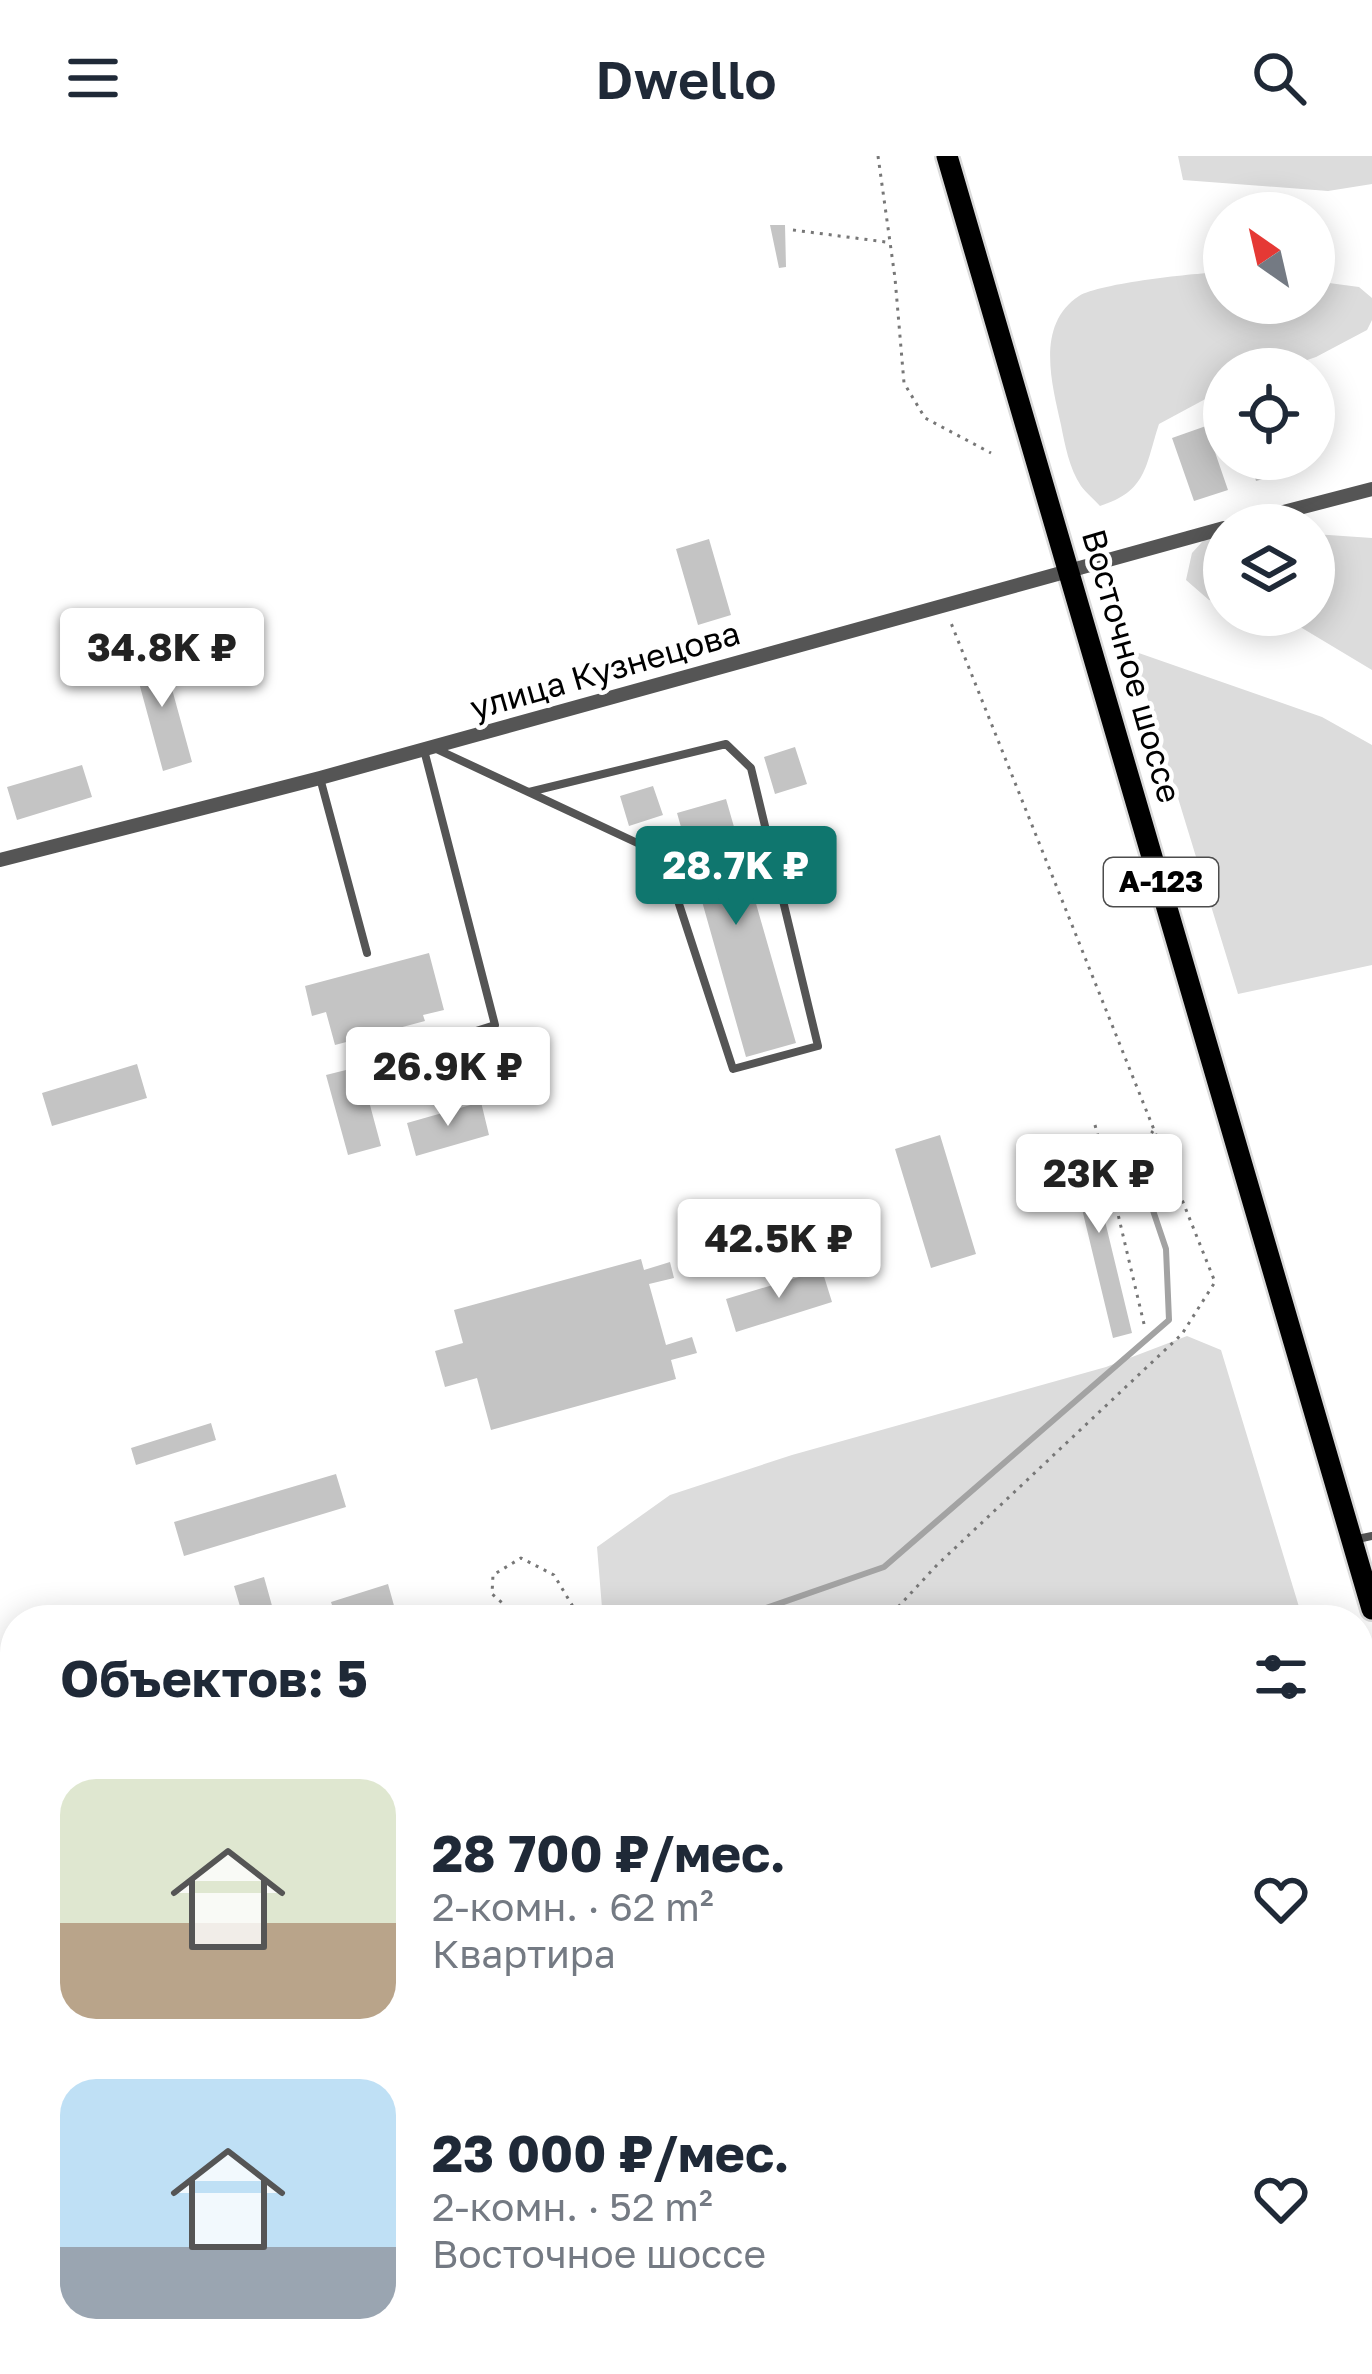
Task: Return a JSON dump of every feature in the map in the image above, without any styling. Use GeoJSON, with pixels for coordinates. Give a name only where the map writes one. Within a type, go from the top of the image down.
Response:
{"type":"FeatureCollection","features":[{"type":"Feature","properties":{"kind":"main road","name":"Восточное шоссе"},"geometry":{"type":"LineString","coordinates":[[947,156],[1362,1538],[1371,1605]]}},
{"type":"Feature","properties":{"kind":"street"},"geometry":{"type":"LineString","coordinates":[[1314,504],[1372,489]]}},
{"type":"Feature","properties":{"kind":"street","name":"улица Кузнецова"},"geometry":{"type":"LineString","coordinates":[[0,860],[320,778],[1203,534]]}},
{"type":"Feature","properties":{"kind":"lane"},"geometry":{"type":"LineString","coordinates":[[428,748],[663,855],[733,1070],[818,1046],[751,768],[726,744],[529,792]]}},
{"type":"Feature","properties":{"kind":"lane"},"geometry":{"type":"LineString","coordinates":[[397,1057],[495,1025],[428,748]]}},
{"type":"Feature","properties":{"kind":"lane"},"geometry":{"type":"LineString","coordinates":[[320,778],[367,953]]}},
{"type":"Feature","properties":{"kind":"path"},"geometry":{"type":"LineString","coordinates":[[878,156],[904,382],[925,418],[991,453]]}},
{"type":"Feature","properties":{"kind":"path"},"geometry":{"type":"LineString","coordinates":[[793,230],[890,243]]}},
{"type":"Feature","properties":{"kind":"path"},"geometry":{"type":"LineString","coordinates":[[900,1605],[1182,1334],[1215,1282],[944,604]]}},
{"type":"Feature","properties":{"kind":"path"},"geometry":{"type":"LineString","coordinates":[[1095,1125],[1144,1324]]}},
{"type":"Feature","properties":{"kind":"path"},"geometry":{"type":"LineString","coordinates":[[1108,1172],[1130,1161],[1154,1130]]}},
{"type":"Feature","properties":{"kind":"path"},"geometry":{"type":"LineString","coordinates":[[505,1605],[492,1594],[493,1576],[521,1558],[554,1575],[576,1605]]}},
{"type":"Feature","properties":{"kind":"shaded area"},"geometry":{"type":"Polygon","coordinates":[[[1178,156],[1372,156],[1372,184],[1328,191],[1183,180],[1178,156]]]}},
{"type":"Feature","properties":{"kind":"shaded area"},"geometry":{"type":"Polygon","coordinates":[[[1203,274],[1203,324],[1335,324],[1335,284],[1359,287],[1372,298],[1372,320],[1367,330],[1333,348],[1203,348],[1203,400],[1159,424],[1136,485],[1100,506],[1083,489],[1070,464],[1051,374],[1052,339],[1065,308],[1079,296],[1149,280],[1203,274]]]}},
{"type":"Feature","properties":{"kind":"shaded area"},"geometry":{"type":"Polygon","coordinates":[[[1335,535],[1372,538],[1372,670],[1315,636],[1335,636],[1335,535]]]}},
{"type":"Feature","properties":{"kind":"shaded area"},"geometry":{"type":"Polygon","coordinates":[[[1203,541],[1203,595],[1186,580],[1192,553],[1203,541]]]}},
{"type":"Feature","properties":{"kind":"shaded area"},"geometry":{"type":"Polygon","coordinates":[[[1133,651],[1322,717],[1372,745],[1372,965],[1238,994],[1133,651]]]}},
{"type":"Feature","properties":{"kind":"shaded area"},"geometry":{"type":"Polygon","coordinates":[[[1187,1336],[1221,1350],[1298,1605],[602,1605],[597,1547],[670,1495],[792,1455],[1106,1367],[1187,1336]]]}},
{"type":"Feature","properties":{"kind":"building"},"geometry":{"type":"Polygon","coordinates":[[[770,225],[785,225],[786,267],[779,268],[770,225]]]}},
{"type":"Feature","properties":{"kind":"building"},"geometry":{"type":"Polygon","coordinates":[[[1203,427],[1203,480],[1225,480],[1228,490],[1194,501],[1172,438],[1203,427]]]}},
{"type":"Feature","properties":{"kind":"building"},"geometry":{"type":"Polygon","coordinates":[[[709,539],[731,615],[698,625],[676,549],[709,539]]]}},
{"type":"Feature","properties":{"kind":"building"},"geometry":{"type":"Polygon","coordinates":[[[161,649],[192,762],[163,771],[132,657],[161,649]]]}},
{"type":"Feature","properties":{"kind":"building"},"geometry":{"type":"Polygon","coordinates":[[[795,747],[807,784],[775,794],[764,757],[795,747]]]}},
{"type":"Feature","properties":{"kind":"building"},"geometry":{"type":"Polygon","coordinates":[[[82,765],[92,797],[17,820],[7,787],[82,765]]]}},
{"type":"Feature","properties":{"kind":"building"},"geometry":{"type":"Polygon","coordinates":[[[653,786],[663,815],[629,826],[620,796],[653,786]]]}},
{"type":"Feature","properties":{"kind":"building"},"geometry":{"type":"Polygon","coordinates":[[[726,799],[796,1043],[746,1057],[677,813],[726,799]]]}},
{"type":"Feature","properties":{"kind":"building"},"geometry":{"type":"Polygon","coordinates":[[[429,953],[444,1010],[423,1015],[425,1021],[335,1045],[326,1012],[312,1016],[305,986],[429,953]]]}},
{"type":"Feature","properties":{"kind":"building"},"geometry":{"type":"Polygon","coordinates":[[[137,1064],[147,1098],[52,1126],[42,1093],[137,1064]]]}},
{"type":"Feature","properties":{"kind":"building"},"geometry":{"type":"Polygon","coordinates":[[[360,1068],[381,1146],[348,1155],[326,1075],[360,1068]]]}},
{"type":"Feature","properties":{"kind":"building"},"geometry":{"type":"Polygon","coordinates":[[[481,1102],[489,1135],[416,1156],[407,1123],[481,1102]]]}},
{"type":"Feature","properties":{"kind":"building"},"geometry":{"type":"Polygon","coordinates":[[[1084,1134],[1132,1333],[1113,1338],[1065,1138],[1084,1134]]]}},
{"type":"Feature","properties":{"kind":"building"},"geometry":{"type":"Polygon","coordinates":[[[940,1135],[976,1254],[931,1268],[895,1149],[940,1135]]]}},
{"type":"Feature","properties":{"kind":"building"},"geometry":{"type":"Polygon","coordinates":[[[641,1259],[644,1270],[670,1262],[674,1278],[649,1284],[666,1345],[692,1337],[697,1353],[671,1360],[676,1379],[491,1430],[477,1378],[445,1387],[435,1351],[463,1343],[454,1310],[641,1259]]]}},
{"type":"Feature","properties":{"kind":"building"},"geometry":{"type":"Polygon","coordinates":[[[822,1270],[832,1302],[736,1332],[726,1299],[822,1270]]]}},
{"type":"Feature","properties":{"kind":"building"},"geometry":{"type":"Polygon","coordinates":[[[211,1423],[216,1440],[136,1465],[131,1448],[211,1423]]]}},
{"type":"Feature","properties":{"kind":"building"},"geometry":{"type":"Polygon","coordinates":[[[336,1474],[346,1507],[184,1556],[174,1522],[336,1474]]]}},
{"type":"Feature","properties":{"kind":"building"},"geometry":{"type":"Polygon","coordinates":[[[264,1577],[272,1605],[240,1605],[234,1586],[264,1577]]]}},
{"type":"Feature","properties":{"kind":"building"},"geometry":{"type":"Polygon","coordinates":[[[388,1584],[394,1605],[332,1605],[388,1584]]]}},
{"type":"Feature","properties":{"kind":"waterway"},"geometry":{"type":"LineString","coordinates":[[775,1605],[884,1567],[1169,1320],[1166,1249],[1141,1175]]}}]}
